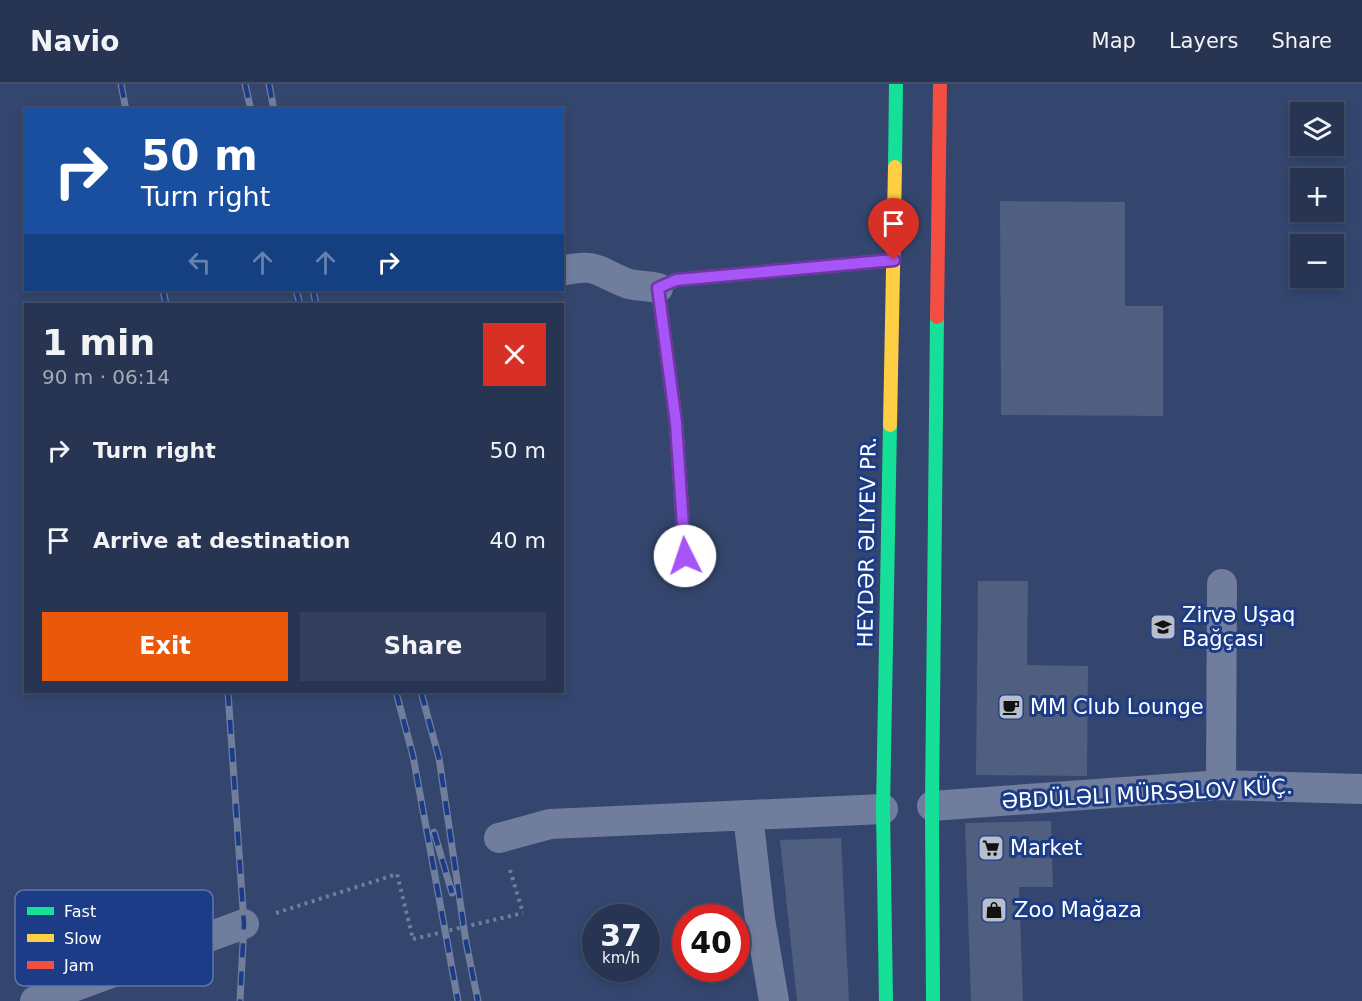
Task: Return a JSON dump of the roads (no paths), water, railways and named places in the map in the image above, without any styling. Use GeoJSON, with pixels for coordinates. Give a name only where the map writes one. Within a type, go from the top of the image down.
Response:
{"type":"FeatureCollection","features":[{"type":"Feature","properties":{"kind":"main road","name":"HEYDƏR ƏLIYEV PR."},"geometry":{"type":"LineString","coordinates":[[886,1001],[883,809],[896,84]]}},
{"type":"Feature","properties":{"kind":"main road"},"geometry":{"type":"LineString","coordinates":[[933,1001],[932,806],[940,84]]}},
{"type":"Feature","properties":{"kind":"main road"},"geometry":{"type":"LineString","coordinates":[[685,556],[676,423],[658,288],[676,280],[894,260]]}},
{"type":"Feature","properties":{"kind":"street"},"geometry":{"type":"LineString","coordinates":[[564,270],[583,266],[599,268],[630,284],[658,288]]}},
{"type":"Feature","properties":{"kind":"street"},"geometry":{"type":"LineString","coordinates":[[1221,785],[1222,584]]}},
{"type":"Feature","properties":{"kind":"street","name":"ƏBDÜLƏLI MÜRSƏLOV KÜÇ."},"geometry":{"type":"LineString","coordinates":[[932,806],[1221,785],[1362,789]]}},
{"type":"Feature","properties":{"kind":"street"},"geometry":{"type":"LineString","coordinates":[[499,838],[550,824],[883,809]]}},
{"type":"Feature","properties":{"kind":"street"},"geometry":{"type":"LineString","coordinates":[[748,815],[760,919],[774,1001]]}},
{"type":"Feature","properties":{"kind":"street"},"geometry":{"type":"LineString","coordinates":[[213,935],[244,924]]}},
{"type":"Feature","properties":{"kind":"street"},"geometry":{"type":"LineString","coordinates":[[35,1001],[76,986]]}},
{"type":"Feature","properties":{"kind":"railway"},"geometry":{"type":"LineString","coordinates":[[121,84],[126,108]]}},
{"type":"Feature","properties":{"kind":"railway"},"geometry":{"type":"LineString","coordinates":[[245,84],[251,108]]}},
{"type":"Feature","properties":{"kind":"railway"},"geometry":{"type":"LineString","coordinates":[[269,84],[274,108]]}},
{"type":"Feature","properties":{"kind":"railway"},"geometry":{"type":"LineString","coordinates":[[163,291],[166,303]]}},
{"type":"Feature","properties":{"kind":"railway"},"geometry":{"type":"LineString","coordinates":[[296,291],[300,303]]}},
{"type":"Feature","properties":{"kind":"railway"},"geometry":{"type":"LineString","coordinates":[[313,291],[316,303]]}},
{"type":"Feature","properties":{"kind":"railway"},"geometry":{"type":"LineString","coordinates":[[228,693],[244,924],[240,1001]]}},
{"type":"Feature","properties":{"kind":"railway"},"geometry":{"type":"LineString","coordinates":[[396,693],[413,756],[458,1001]]}},
{"type":"Feature","properties":{"kind":"railway"},"geometry":{"type":"LineString","coordinates":[[421,693],[439,758],[466,942],[478,1001]]}},
{"type":"Feature","properties":{"kind":"railway"},"geometry":{"type":"LineString","coordinates":[[434,832],[452,893]]}},
{"type":"Feature","properties":{"kind":"place","name":"Zirvə Uşaq Bağçası"},"geometry":{"type":"Point","coordinates":[1163,627]}},
{"type":"Feature","properties":{"kind":"place","name":"MM Club Lounge"},"geometry":{"type":"Point","coordinates":[1011,707]}},
{"type":"Feature","properties":{"kind":"place","name":"Market"},"geometry":{"type":"Point","coordinates":[991,848]}},
{"type":"Feature","properties":{"kind":"place","name":"Zoo Mağaza"},"geometry":{"type":"Point","coordinates":[994,910]}}]}
